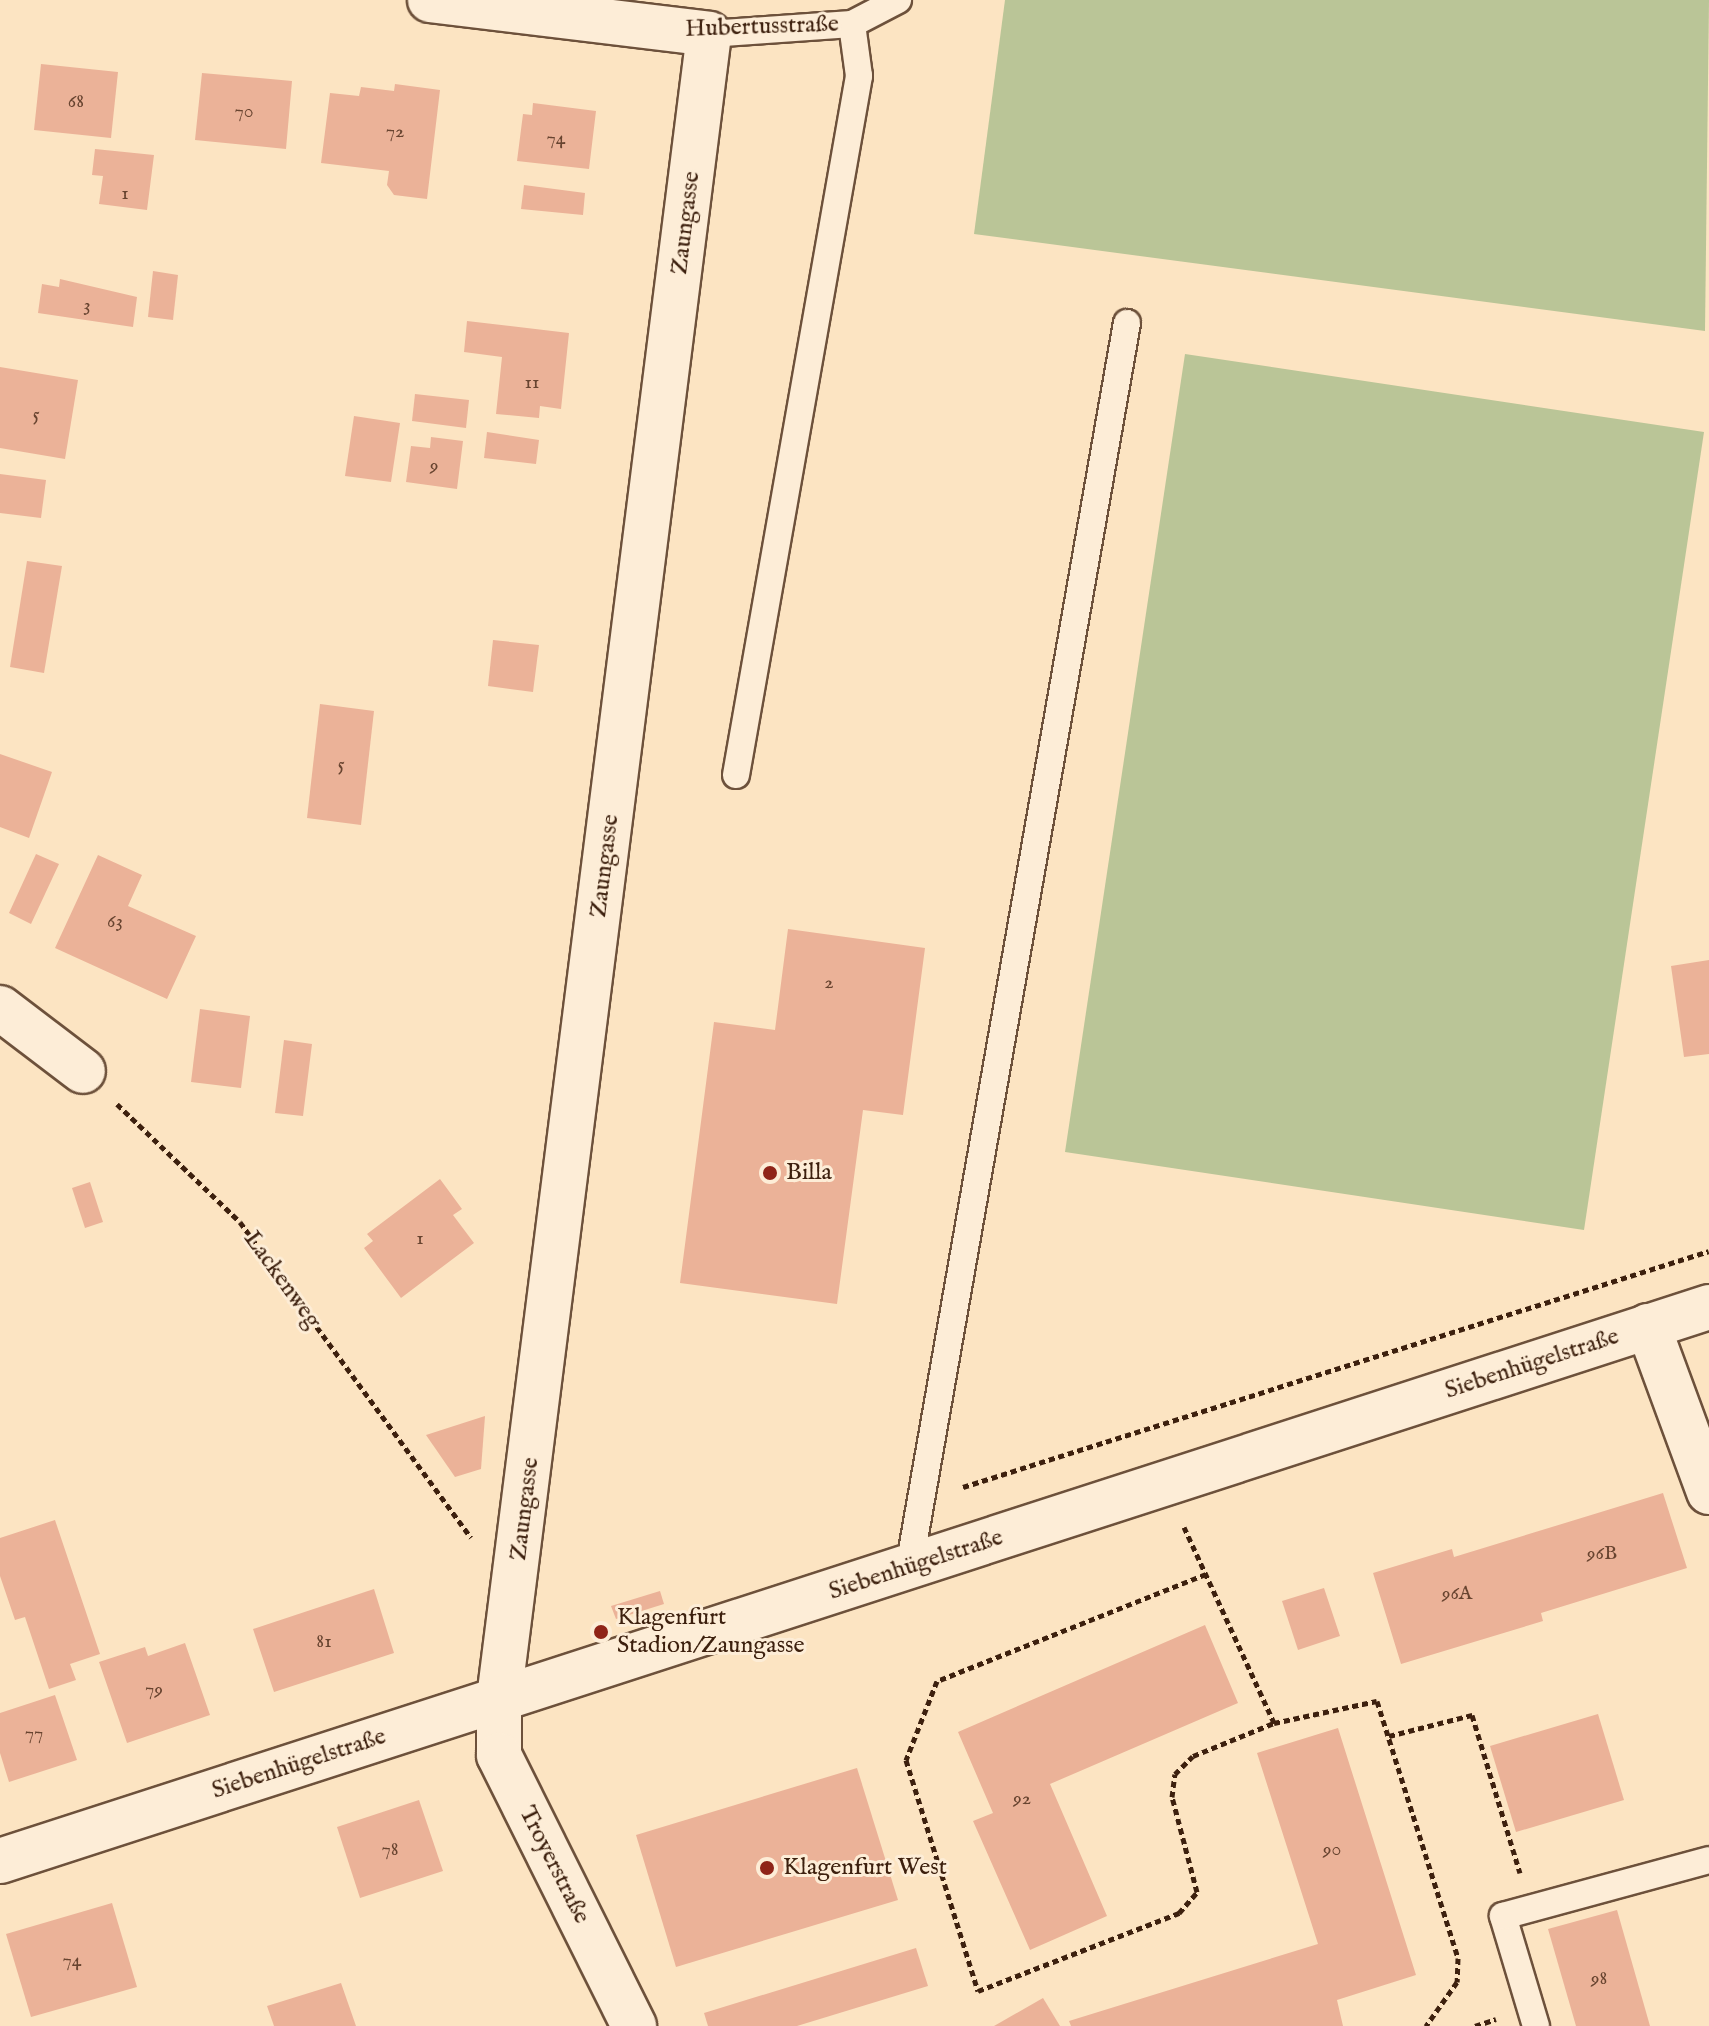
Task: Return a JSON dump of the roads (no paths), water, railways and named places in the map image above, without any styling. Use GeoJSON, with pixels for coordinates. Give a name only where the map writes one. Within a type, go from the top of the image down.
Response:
{"type":"FeatureCollection","features":[{"type":"Feature","properties":{"kind":"street","name":"Hubertusstraße"},"geometry":{"type":"LineString","coordinates":[[430,0],[709,34]]}},
{"type":"Feature","properties":{"kind":"street","name":"Zaungasse"},"geometry":{"type":"LineString","coordinates":[[499,1698],[709,34]]}},
{"type":"Feature","properties":{"kind":"street"},"geometry":{"type":"LineString","coordinates":[[0,1008],[83,1071]]}},
{"type":"Feature","properties":{"kind":"street","name":"Siebenhügelstraße"},"geometry":{"type":"LineString","coordinates":[[0,1861],[1709,1307]]}},
{"type":"Feature","properties":{"kind":"street","name":"Siebenhügelstraße"},"geometry":{"type":"LineString","coordinates":[[1648,1326],[1709,1492]]}},
{"type":"Feature","properties":{"kind":"street","name":"Troyerstraße"},"geometry":{"type":"LineString","coordinates":[[499,1698],[499,1755],[634,2026]]}},
{"type":"Feature","properties":{"kind":"lane","name":"Hubertusstraße"},"geometry":{"type":"LineString","coordinates":[[709,34],[852,24],[898,0]]}},
{"type":"Feature","properties":{"kind":"lane"},"geometry":{"type":"LineString","coordinates":[[736,775],[859,76],[852,24]]}},
{"type":"Feature","properties":{"kind":"lane"},"geometry":{"type":"LineString","coordinates":[[909,1568],[1127,323]]}},
{"type":"Feature","properties":{"kind":"lane"},"geometry":{"type":"LineString","coordinates":[[1536,2026],[1503,1916],[1709,1860]]}},
{"type":"Feature","properties":{"kind":"place","name":"Billa"},"geometry":{"type":"Point","coordinates":[770,1173]}},
{"type":"Feature","properties":{"kind":"place","name":"Klagenfurt Stadion/Zaungasse"},"geometry":{"type":"Point","coordinates":[601,1632]}},
{"type":"Feature","properties":{"kind":"place","name":"Klagenfurt West"},"geometry":{"type":"Point","coordinates":[767,1868]}}]}
